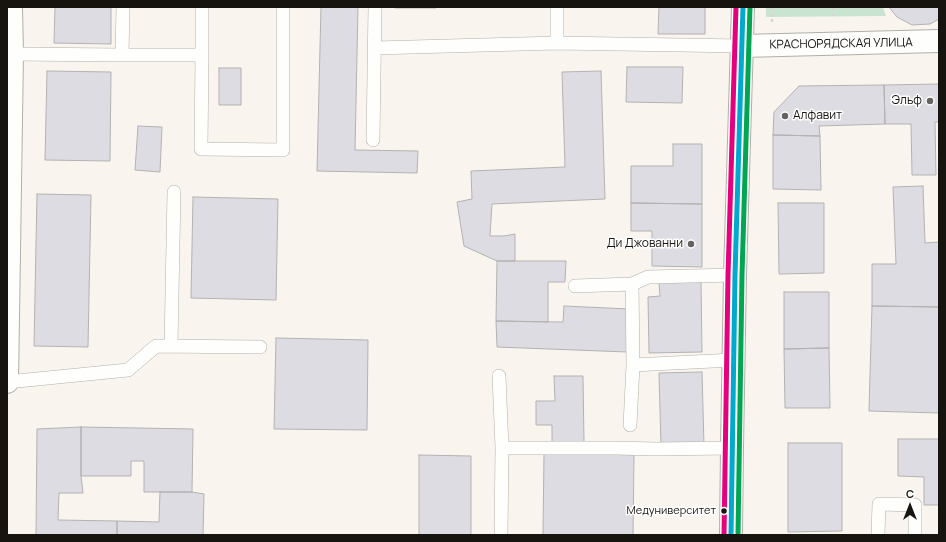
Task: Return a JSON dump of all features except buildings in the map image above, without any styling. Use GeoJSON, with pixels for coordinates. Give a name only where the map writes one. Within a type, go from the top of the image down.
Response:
{"type":"FeatureCollection","features":[{"type":"Feature","properties":{"kind":"street"},"geometry":{"type":"LineString","coordinates":[[7,382],[12,54],[11,7]]}},
{"type":"Feature","properties":{"kind":"street"},"geometry":{"type":"LineString","coordinates":[[731,535],[733,360],[743,7]]}},
{"type":"Feature","properties":{"kind":"street","name":"КРАСНОРЯДСКАЯ УЛИЦА"},"geometry":{"type":"LineString","coordinates":[[742,46],[939,42]]}},
{"type":"Feature","properties":{"kind":"lane"},"geometry":{"type":"LineString","coordinates":[[122,55],[123,7]]}},
{"type":"Feature","properties":{"kind":"lane"},"geometry":{"type":"LineString","coordinates":[[202,7],[201,149],[283,150],[283,7]]}},
{"type":"Feature","properties":{"kind":"lane"},"geometry":{"type":"LineString","coordinates":[[373,140],[375,7]]}},
{"type":"Feature","properties":{"kind":"lane"},"geometry":{"type":"LineString","coordinates":[[557,7],[557,43]]}},
{"type":"Feature","properties":{"kind":"lane"},"geometry":{"type":"LineString","coordinates":[[375,48],[557,43],[742,46]]}},
{"type":"Feature","properties":{"kind":"lane"},"geometry":{"type":"LineString","coordinates":[[12,54],[202,55]]}},
{"type":"Feature","properties":{"kind":"lane"},"geometry":{"type":"LineString","coordinates":[[171,346],[174,192]]}},
{"type":"Feature","properties":{"kind":"lane"},"geometry":{"type":"LineString","coordinates":[[575,286],[632,284],[648,277],[735,275]]}},
{"type":"Feature","properties":{"kind":"lane"},"geometry":{"type":"LineString","coordinates":[[630,425],[633,365],[632,284]]}},
{"type":"Feature","properties":{"kind":"lane"},"geometry":{"type":"LineString","coordinates":[[7,382],[128,370],[156,346],[260,347]]}},
{"type":"Feature","properties":{"kind":"lane"},"geometry":{"type":"LineString","coordinates":[[633,365],[733,360]]}},
{"type":"Feature","properties":{"kind":"lane"},"geometry":{"type":"LineString","coordinates":[[499,376],[502,448],[501,535]]}},
{"type":"Feature","properties":{"kind":"lane"},"geometry":{"type":"LineString","coordinates":[[502,448],[732,448]]}},
{"type":"Feature","properties":{"kind":"lane"},"geometry":{"type":"LineString","coordinates":[[878,535],[879,504],[915,504],[915,535]]}},
{"type":"Feature","properties":{"kind":"path"},"geometry":{"type":"LineString","coordinates":[[772,7],[772,29]]}},
{"type":"Feature","properties":{"kind":"path"},"geometry":{"type":"LineString","coordinates":[[833,7],[833,17]]}},
{"type":"Feature","properties":{"kind":"green space"},"geometry":{"type":"Polygon","coordinates":[[[766,7],[883,7],[886,16],[766,17],[766,7]]]}},
{"type":"Feature","properties":{"kind":"transit line"},"geometry":{"type":"LineString","coordinates":[[724,535],[728,275],[736,7]]}},
{"type":"Feature","properties":{"kind":"transit line"},"geometry":{"type":"LineString","coordinates":[[731,535],[735,275],[743,7]]}},
{"type":"Feature","properties":{"kind":"transit line"},"geometry":{"type":"LineString","coordinates":[[738,535],[742,275],[750,7]]}},
{"type":"Feature","properties":{"kind":"place","name":"Эльф"},"geometry":{"type":"Point","coordinates":[930,101]}},
{"type":"Feature","properties":{"kind":"place","name":"Алфавит"},"geometry":{"type":"Point","coordinates":[785,116]}},
{"type":"Feature","properties":{"kind":"place","name":"Ди Джованни"},"geometry":{"type":"Point","coordinates":[691,244]}},
{"type":"Feature","properties":{"kind":"place","name":"Медуниверситет"},"geometry":{"type":"Point","coordinates":[724,511]}}]}
